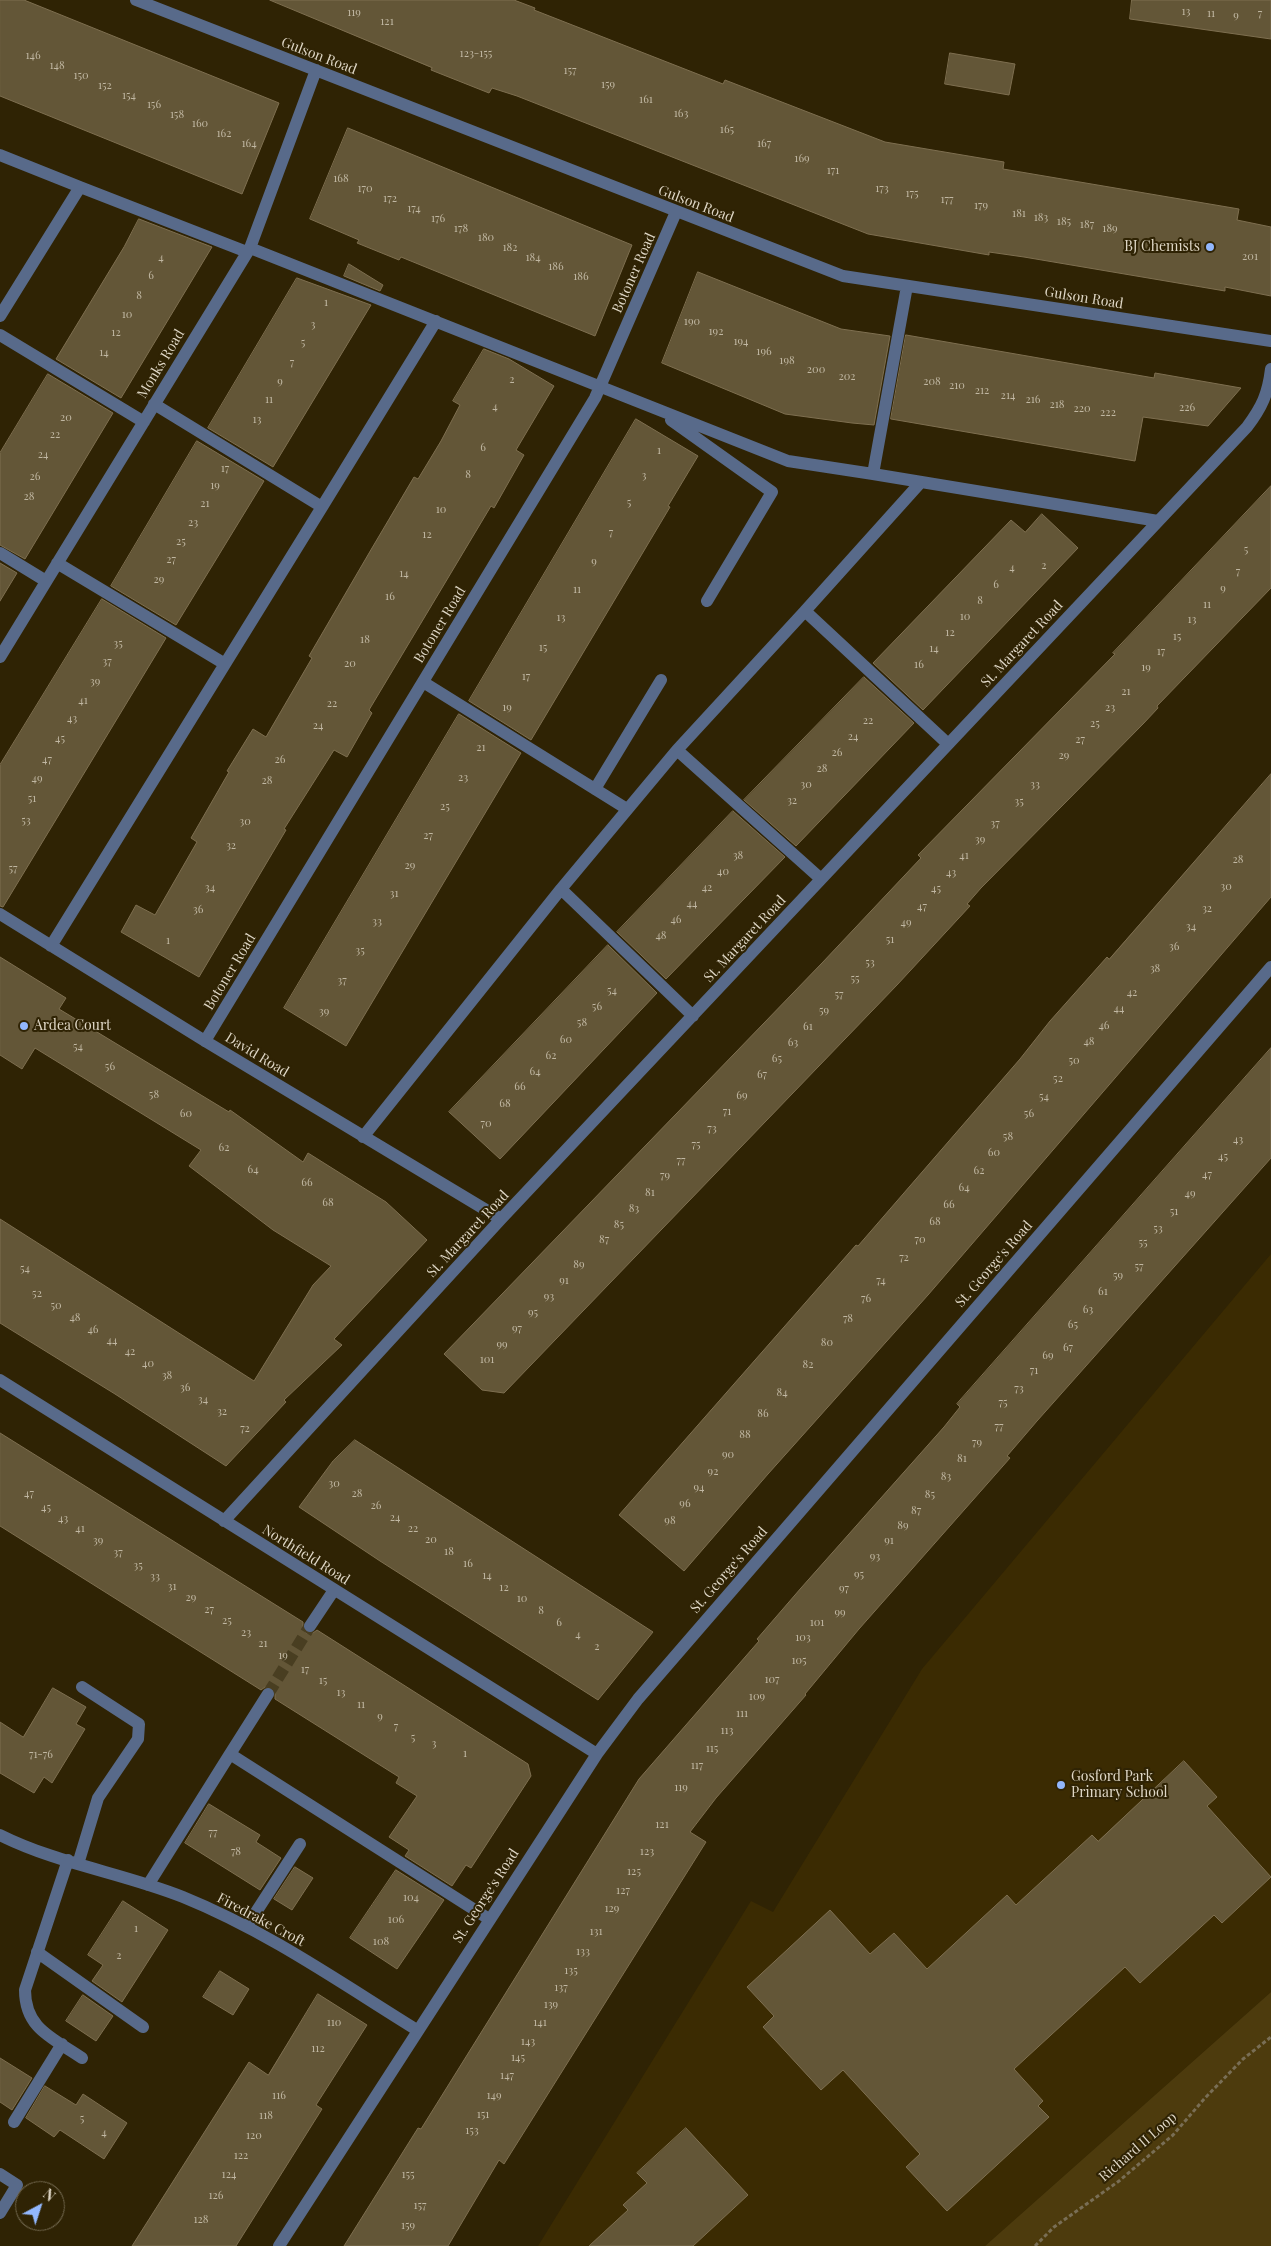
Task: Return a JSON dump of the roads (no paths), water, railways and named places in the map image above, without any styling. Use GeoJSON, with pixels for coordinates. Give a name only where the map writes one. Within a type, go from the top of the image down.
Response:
{"type":"FeatureCollection","features":[{"type":"Feature","properties":{"kind":"street","name":"Gulson Road"},"geometry":{"type":"LineString","coordinates":[[136,0],[843,276],[1271,341]]}},
{"type":"Feature","properties":{"kind":"street","name":"Monks Road"},"geometry":{"type":"LineString","coordinates":[[0,658],[248,250],[316,70]]}},
{"type":"Feature","properties":{"kind":"street"},"geometry":{"type":"LineString","coordinates":[[0,155],[436,321],[788,461],[1158,521]]}},
{"type":"Feature","properties":{"kind":"street"},"geometry":{"type":"LineString","coordinates":[[0,316],[80,186]]}},
{"type":"Feature","properties":{"kind":"street","name":"Botoner Road"},"geometry":{"type":"LineString","coordinates":[[205,1042],[600,387],[676,212]]}},
{"type":"Feature","properties":{"kind":"street"},"geometry":{"type":"LineString","coordinates":[[873,474],[908,286]]}},
{"type":"Feature","properties":{"kind":"street"},"geometry":{"type":"LineString","coordinates":[[51,946],[436,321]]}},
{"type":"Feature","properties":{"kind":"street"},"geometry":{"type":"LineString","coordinates":[[0,335],[144,422]]}},
{"type":"Feature","properties":{"kind":"street","name":"St. Margaret Road"},"geometry":{"type":"LineString","coordinates":[[224,1521],[501,1219],[1247,427],[1261,408],[1268,388],[1271,369]]}},
{"type":"Feature","properties":{"kind":"street"},"geometry":{"type":"LineString","coordinates":[[154,404],[322,507]]}},
{"type":"Feature","properties":{"kind":"street"},"geometry":{"type":"LineString","coordinates":[[655,408],[772,492],[707,601]]}},
{"type":"Feature","properties":{"kind":"street"},"geometry":{"type":"LineString","coordinates":[[363,1137],[561,889],[677,750],[921,482]]}},
{"type":"Feature","properties":{"kind":"street"},"geometry":{"type":"LineString","coordinates":[[0,553],[46,581]]}},
{"type":"Feature","properties":{"kind":"street"},"geometry":{"type":"LineString","coordinates":[[57,563],[225,664]]}},
{"type":"Feature","properties":{"kind":"street"},"geometry":{"type":"LineString","coordinates":[[805,611],[948,744]]}},
{"type":"Feature","properties":{"kind":"street"},"geometry":{"type":"LineString","coordinates":[[595,789],[661,680]]}},
{"type":"Feature","properties":{"kind":"street"},"geometry":{"type":"LineString","coordinates":[[423,682],[627,809]]}},
{"type":"Feature","properties":{"kind":"street"},"geometry":{"type":"LineString","coordinates":[[677,750],[821,879]]}},
{"type":"Feature","properties":{"kind":"street"},"geometry":{"type":"LineString","coordinates":[[561,889],[693,1016]]}},
{"type":"Feature","properties":{"kind":"street","name":"David Road"},"geometry":{"type":"LineString","coordinates":[[0,914],[205,1042],[501,1219]]}},
{"type":"Feature","properties":{"kind":"street","name":"St. George's Road"},"geometry":{"type":"LineString","coordinates":[[279,2246],[597,1754],[638,1699],[1271,967]]}},
{"type":"Feature","properties":{"kind":"street","name":"Northfield Road"},"geometry":{"type":"LineString","coordinates":[[0,1380],[597,1754]]}},
{"type":"Feature","properties":{"kind":"street"},"geometry":{"type":"LineString","coordinates":[[310,1626],[334,1590]]}},
{"type":"Feature","properties":{"kind":"street"},"geometry":{"type":"LineString","coordinates":[[82,1687],[139,1724],[138,1738],[98,1798],[37,1952],[25,1990],[25,2004],[30,2017],[40,2029],[82,2058]]}},
{"type":"Feature","properties":{"kind":"street"},"geometry":{"type":"LineString","coordinates":[[148,1885],[268,1694]]}},
{"type":"Feature","properties":{"kind":"street"},"geometry":{"type":"LineString","coordinates":[[230,1754],[489,1919]]}},
{"type":"Feature","properties":{"kind":"street","name":"Firedrake Croft"},"geometry":{"type":"LineString","coordinates":[[0,1835],[26,1848],[181,1896],[247,1926],[417,2030]]}},
{"type":"Feature","properties":{"kind":"street"},"geometry":{"type":"LineString","coordinates":[[247,1926],[300,1844]]}},
{"type":"Feature","properties":{"kind":"street"},"geometry":{"type":"LineString","coordinates":[[37,1952],[143,2027]]}},
{"type":"Feature","properties":{"kind":"street"},"geometry":{"type":"LineString","coordinates":[[14,2122],[62,2044]]}},
{"type":"Feature","properties":{"kind":"street"},"geometry":{"type":"LineString","coordinates":[[0,2174],[17,2185],[0,2213]]}},
{"type":"Feature","properties":{"kind":"tunnel"},"geometry":{"type":"LineString","coordinates":[[268,1694],[310,1626]]}},
{"type":"Feature","properties":{"kind":"place","name":"BJ Chemists"},"geometry":{"type":"Point","coordinates":[1210,247]}},
{"type":"Feature","properties":{"kind":"place","name":"Ardea Court"},"geometry":{"type":"Point","coordinates":[24,1026]}},
{"type":"Feature","properties":{"kind":"place","name":"Gosford Park Primary School"},"geometry":{"type":"Point","coordinates":[1061,1785]}}]}
